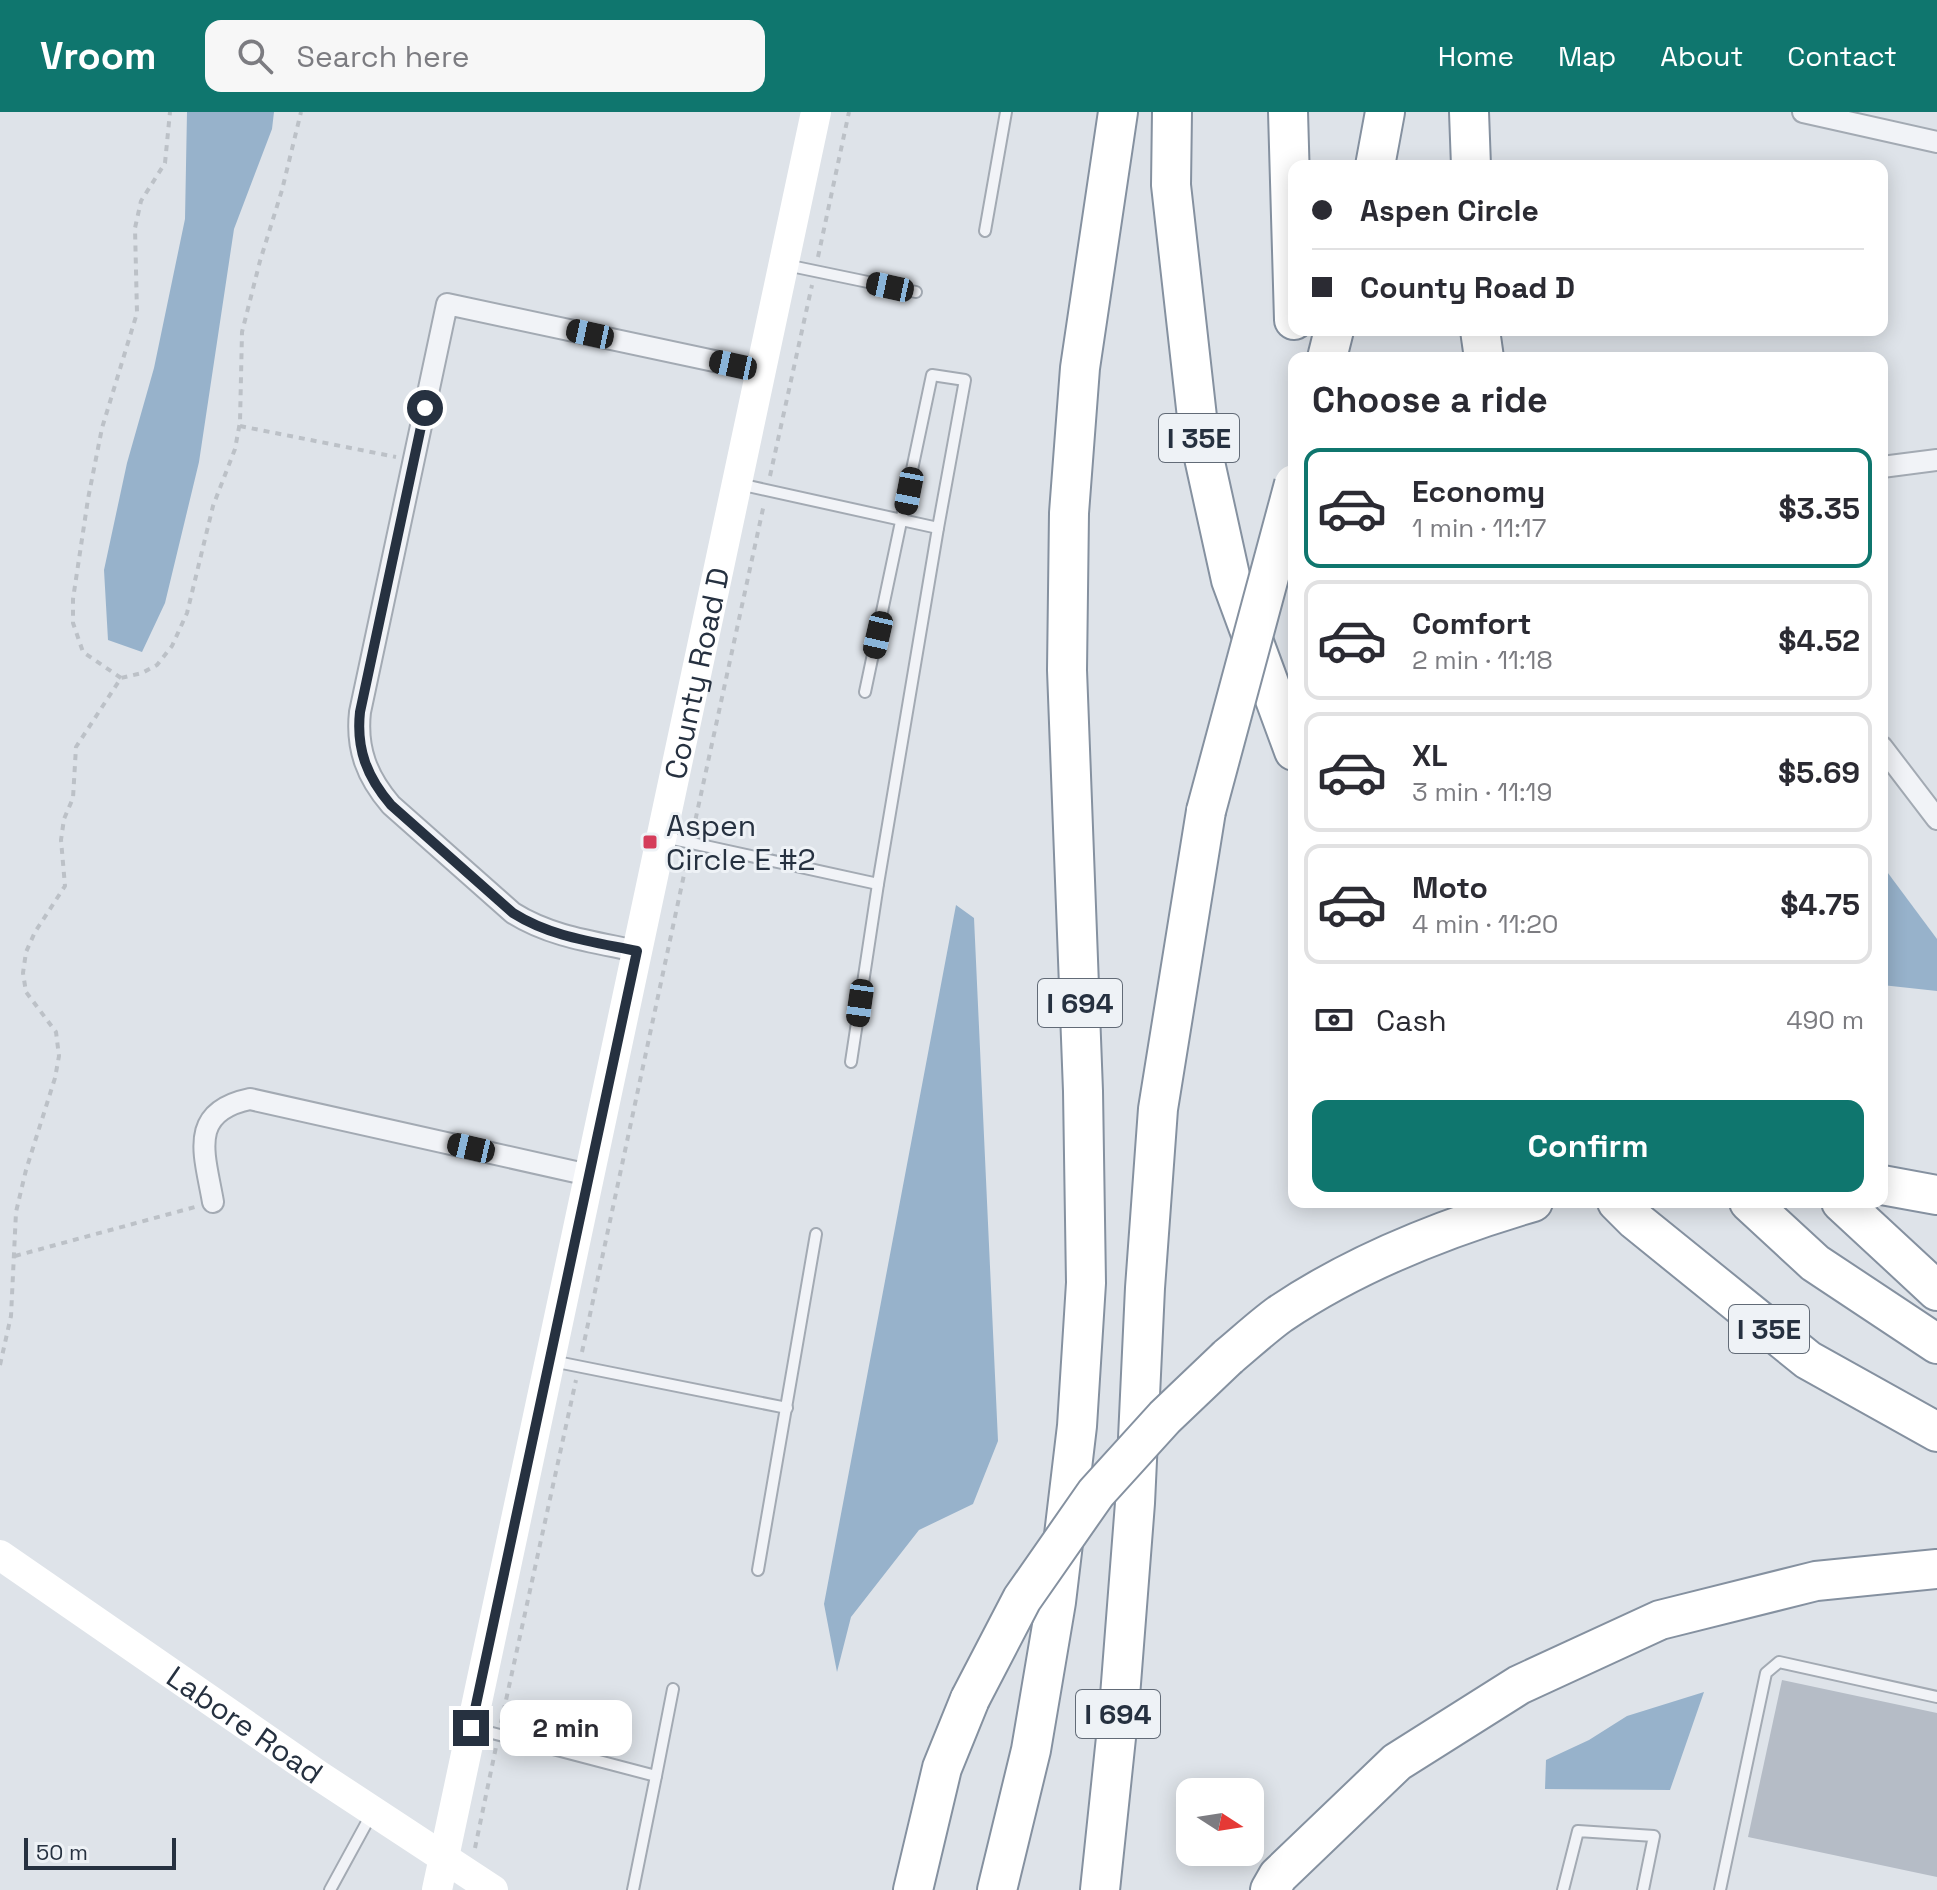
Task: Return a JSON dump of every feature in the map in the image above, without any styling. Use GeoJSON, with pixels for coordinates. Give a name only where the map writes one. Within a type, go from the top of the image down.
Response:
{"type":"FeatureCollection","features":[{"type":"Feature","properties":{"kind":"highway","name":"I 694"},"geometry":{"type":"LineString","coordinates":[[997,1890],[1031,1750],[1056,1602],[1077,1426],[1086,1283],[1083,1091],[1067,670],[1069,513],[1080,368],[1118,112]]}},
{"type":"Feature","properties":{"kind":"highway","name":"I 35E"},"geometry":{"type":"LineString","coordinates":[[1172,112],[1171,185],[1199,435],[1231,580],[1288,735]]}},
{"type":"Feature","properties":{"kind":"highway"},"geometry":{"type":"LineString","coordinates":[[1288,112],[1289,160]]}},
{"type":"Feature","properties":{"kind":"highway"},"geometry":{"type":"LineString","coordinates":[[1376,160],[1385,112]]}},
{"type":"Feature","properties":{"kind":"highway"},"geometry":{"type":"LineString","coordinates":[[1469,112],[1471,160]]}},
{"type":"Feature","properties":{"kind":"highway","name":"I 694"},"geometry":{"type":"LineString","coordinates":[[1100,1890],[1119,1709],[1134,1515],[1158,1109],[1206,811],[1288,506]]}},
{"type":"Feature","properties":{"kind":"highway"},"geometry":{"type":"LineString","coordinates":[[1888,1186],[1937,1195]]}},
{"type":"Feature","properties":{"kind":"highway"},"geometry":{"type":"LineString","coordinates":[[913,1890],[942,1768],[970,1699],[1022,1599],[1096,1493],[1165,1417],[1228,1357],[1280,1315],[1340,1279],[1412,1242],[1514,1208]]}},
{"type":"Feature","properties":{"kind":"highway","name":"I 35E"},"geometry":{"type":"LineString","coordinates":[[1623,1208],[1808,1360],[1937,1432]]}},
{"type":"Feature","properties":{"kind":"highway","name":"I 35E"},"geometry":{"type":"LineString","coordinates":[[1755,1208],[1815,1263],[1937,1344]]}},
{"type":"Feature","properties":{"kind":"highway"},"geometry":{"type":"LineString","coordinates":[[1847,1208],[1937,1291]]}},
{"type":"Feature","properties":{"kind":"highway"},"geometry":{"type":"LineString","coordinates":[[1270,1890],[1278,1876],[1397,1762],[1519,1685],[1660,1620],[1816,1581],[1937,1569]]}},
{"type":"Feature","properties":{"kind":"street","name":"County Road D"},"geometry":{"type":"LineString","coordinates":[[437,1890],[444,1857],[485,1731],[564,1363],[589,1175],[637,951],[676,839],[737,483],[816,112]]}},
{"type":"Feature","properties":{"kind":"street"},"geometry":{"type":"LineString","coordinates":[[1803,112],[1937,142]]}},
{"type":"Feature","properties":{"kind":"street"},"geometry":{"type":"LineString","coordinates":[[637,951],[556,934],[534,926],[513,913],[391,805],[366,770],[360,748],[360,712],[447,304],[761,371]]}},
{"type":"Feature","properties":{"kind":"street"},"geometry":{"type":"LineString","coordinates":[[1888,466],[1937,460]]}},
{"type":"Feature","properties":{"kind":"street"},"geometry":{"type":"LineString","coordinates":[[1888,755],[1937,819]]}},
{"type":"Feature","properties":{"kind":"street"},"geometry":{"type":"LineString","coordinates":[[213,1202],[202,1139],[208,1124],[219,1111],[234,1102],[250,1099],[589,1175]]}},
{"type":"Feature","properties":{"kind":"street","name":"Labore Road"},"geometry":{"type":"LineString","coordinates":[[0,1555],[373,1812],[481,1882]]}},
{"type":"Feature","properties":{"kind":"lane"},"geometry":{"type":"LineString","coordinates":[[985,231],[1006,112]]}},
{"type":"Feature","properties":{"kind":"lane"},"geometry":{"type":"LineString","coordinates":[[784,265],[916,292]]}},
{"type":"Feature","properties":{"kind":"lane"},"geometry":{"type":"LineString","coordinates":[[851,1062],[878,884],[965,380],[932,375],[904,520],[865,692]]}},
{"type":"Feature","properties":{"kind":"lane"},"geometry":{"type":"LineString","coordinates":[[737,483],[938,528]]}},
{"type":"Feature","properties":{"kind":"lane"},"geometry":{"type":"LineString","coordinates":[[676,839],[878,884]]}},
{"type":"Feature","properties":{"kind":"lane"},"geometry":{"type":"LineString","coordinates":[[758,1570],[816,1234]]}},
{"type":"Feature","properties":{"kind":"lane"},"geometry":{"type":"LineString","coordinates":[[564,1363],[787,1408]]}},
{"type":"Feature","properties":{"kind":"lane"},"geometry":{"type":"LineString","coordinates":[[1720,1890],[1766,1673],[1779,1662],[1937,1697]]}},
{"type":"Feature","properties":{"kind":"lane"},"geometry":{"type":"LineString","coordinates":[[633,1890],[673,1689]]}},
{"type":"Feature","properties":{"kind":"lane"},"geometry":{"type":"LineString","coordinates":[[485,1731],[656,1776]]}},
{"type":"Feature","properties":{"kind":"lane"},"geometry":{"type":"LineString","coordinates":[[330,1890],[373,1812]]}},
{"type":"Feature","properties":{"kind":"lane"},"geometry":{"type":"LineString","coordinates":[[1563,1890],[1578,1831],[1654,1836],[1643,1890]]}},
{"type":"Feature","properties":{"kind":"path"},"geometry":{"type":"LineString","coordinates":[[121,678],[83,652],[73,623],[73,599],[102,428],[137,313],[135,228],[141,201],[165,163],[170,112]]}},
{"type":"Feature","properties":{"kind":"path"},"geometry":{"type":"LineString","coordinates":[[0,1365],[11,1316],[16,1212],[59,1056],[56,1032],[26,992],[23,973],[26,952],[35,932],[65,886],[61,840],[64,819],[73,798],[76,747],[121,678],[142,673],[157,665],[172,646],[187,613],[213,506],[228,473],[239,426],[242,332],[301,112]]}},
{"type":"Feature","properties":{"kind":"path"},"geometry":{"type":"LineString","coordinates":[[481,1882],[485,1731],[676,839],[767,490],[849,112]]}},
{"type":"Feature","properties":{"kind":"path"},"geometry":{"type":"LineString","coordinates":[[239,426],[414,461]]}},
{"type":"Feature","properties":{"kind":"path"},"geometry":{"type":"LineString","coordinates":[[15,1256],[213,1202]]}},
{"type":"Feature","properties":{"kind":"water"},"geometry":{"type":"Polygon","coordinates":[[[187,112],[274,112],[272,129],[234,229],[199,462],[165,603],[142,652],[108,640],[104,570],[127,463],[154,368],[185,219],[187,112]]]}},
{"type":"Feature","properties":{"kind":"water"},"geometry":{"type":"Polygon","coordinates":[[[1888,873],[1937,939],[1937,991],[1888,986],[1888,873]]]}},
{"type":"Feature","properties":{"kind":"water"},"geometry":{"type":"Polygon","coordinates":[[[956,905],[974,918],[998,1441],[973,1504],[919,1530],[851,1617],[837,1672],[824,1604],[956,905]]]}},
{"type":"Feature","properties":{"kind":"water"},"geometry":{"type":"Polygon","coordinates":[[[1704,1692],[1670,1790],[1545,1789],[1546,1760],[1589,1740],[1627,1716],[1704,1692]]]}},
{"type":"Feature","properties":{"kind":"building"},"geometry":{"type":"Polygon","coordinates":[[[1782,1680],[1937,1713],[1937,1877],[1748,1837],[1782,1680]]]}},
{"type":"Feature","properties":{"kind":"place","name":"Aspen Circle E #2"},"geometry":{"type":"Point","coordinates":[650,842]}},
{"type":"Feature","properties":{"kind":"route"},"geometry":{"type":"LineString","coordinates":[[425,408],[360,712],[360,748],[366,770],[391,805],[513,913],[534,926],[556,934],[637,951],[471,1728]]}}]}
